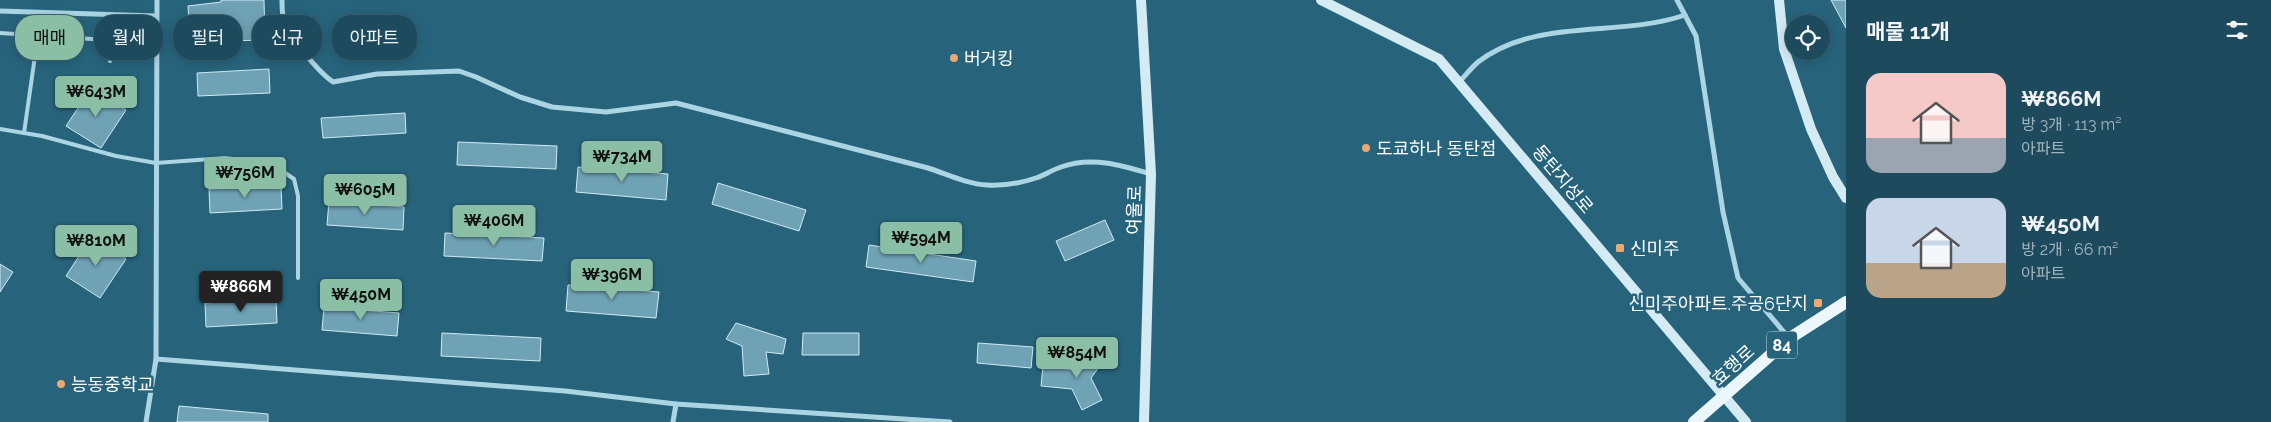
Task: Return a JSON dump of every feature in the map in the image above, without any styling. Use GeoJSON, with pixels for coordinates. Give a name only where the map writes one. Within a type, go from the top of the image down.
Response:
{"type":"FeatureCollection","features":[{"type":"Feature","properties":{"kind":"main road","name":"효행로"},"geometry":{"type":"LineString","coordinates":[[1694,422],[1790,338],[1846,302]]}},
{"type":"Feature","properties":{"kind":"street"},"geometry":{"type":"LineString","coordinates":[[156,15],[157,0]]}},
{"type":"Feature","properties":{"kind":"street"},"geometry":{"type":"LineString","coordinates":[[282,0],[283,17],[302,50],[320,74],[333,82],[377,74],[459,71],[520,97],[552,107],[606,112],[676,103],[928,168],[962,180],[987,185],[1014,184],[1037,178],[1061,167],[1086,161],[1116,164],[1151,174]]}},
{"type":"Feature","properties":{"kind":"street","name":"여울로"},"geometry":{"type":"LineString","coordinates":[[1141,0],[1151,174],[1144,422]]}},
{"type":"Feature","properties":{"kind":"street","name":"동탄지성로"},"geometry":{"type":"LineString","coordinates":[[1321,0],[1439,59],[1746,422]]}},
{"type":"Feature","properties":{"kind":"street"},"geometry":{"type":"LineString","coordinates":[[1677,0],[1696,36],[1723,212],[1738,278],[1790,338]]}},
{"type":"Feature","properties":{"kind":"street"},"geometry":{"type":"LineString","coordinates":[[1779,0],[1784,49],[1808,120],[1833,177],[1846,198]]}},
{"type":"Feature","properties":{"kind":"street"},"geometry":{"type":"LineString","coordinates":[[0,11],[125,15]]}},
{"type":"Feature","properties":{"kind":"street"},"geometry":{"type":"LineString","coordinates":[[1459,82],[1478,63],[1516,41],[1574,31],[1667,21],[1685,15]]}},
{"type":"Feature","properties":{"kind":"street"},"geometry":{"type":"LineString","coordinates":[[146,422],[156,359],[156,60]]}},
{"type":"Feature","properties":{"kind":"street"},"geometry":{"type":"LineString","coordinates":[[156,359],[555,390],[676,404],[950,422]]}},
{"type":"Feature","properties":{"kind":"street"},"geometry":{"type":"LineString","coordinates":[[673,422],[676,404]]}},
{"type":"Feature","properties":{"kind":"lane"},"geometry":{"type":"LineString","coordinates":[[0,32],[15,33]]}},
{"type":"Feature","properties":{"kind":"lane"},"geometry":{"type":"LineString","coordinates":[[84,38],[107,40],[114,46],[110,61]]}},
{"type":"Feature","properties":{"kind":"lane"},"geometry":{"type":"LineString","coordinates":[[24,133],[34,60]]}},
{"type":"Feature","properties":{"kind":"lane"},"geometry":{"type":"LineString","coordinates":[[0,129],[24,133],[116,156],[156,163],[225,158],[272,164],[294,179],[298,196],[298,278]]}},
{"type":"Feature","properties":{"kind":"building"},"geometry":{"type":"Polygon","coordinates":[[[221,0],[264,0],[264,15],[252,15],[252,40],[242,41],[242,15],[188,15],[188,6],[221,2],[221,0]]]}},
{"type":"Feature","properties":{"kind":"building"},"geometry":{"type":"Polygon","coordinates":[[[1831,0],[1846,0],[1846,28],[1831,0]]]}},
{"type":"Feature","properties":{"kind":"building"},"geometry":{"type":"Polygon","coordinates":[[[269,69],[270,93],[198,96],[197,73],[269,69]]]}},
{"type":"Feature","properties":{"kind":"building"},"geometry":{"type":"Polygon","coordinates":[[[92,87],[126,110],[101,148],[66,126],[92,87]]]}},
{"type":"Feature","properties":{"kind":"building"},"geometry":{"type":"Polygon","coordinates":[[[405,113],[406,133],[323,138],[321,118],[405,113]]]}},
{"type":"Feature","properties":{"kind":"building"},"geometry":{"type":"Polygon","coordinates":[[[458,142],[557,146],[556,169],[457,165],[458,142]]]}},
{"type":"Feature","properties":{"kind":"building"},"geometry":{"type":"Polygon","coordinates":[[[578,167],[668,174],[666,200],[576,192],[578,167]]]}},
{"type":"Feature","properties":{"kind":"building"},"geometry":{"type":"Polygon","coordinates":[[[718,183],[806,210],[799,231],[712,204],[718,183]]]}},
{"type":"Feature","properties":{"kind":"building"},"geometry":{"type":"Polygon","coordinates":[[[281,186],[282,209],[210,213],[209,189],[281,186]]]}},
{"type":"Feature","properties":{"kind":"building"},"geometry":{"type":"Polygon","coordinates":[[[329,201],[404,207],[403,230],[327,225],[329,201]]]}},
{"type":"Feature","properties":{"kind":"building"},"geometry":{"type":"Polygon","coordinates":[[[1105,220],[1114,240],[1065,261],[1056,241],[1105,220]]]}},
{"type":"Feature","properties":{"kind":"building"},"geometry":{"type":"Polygon","coordinates":[[[445,233],[544,238],[542,261],[444,256],[445,233]]]}},
{"type":"Feature","properties":{"kind":"building"},"geometry":{"type":"Polygon","coordinates":[[[92,236],[126,259],[100,298],[66,276],[92,236]]]}},
{"type":"Feature","properties":{"kind":"building"},"geometry":{"type":"Polygon","coordinates":[[[869,245],[976,261],[973,282],[866,267],[869,245]]]}},
{"type":"Feature","properties":{"kind":"building"},"geometry":{"type":"Polygon","coordinates":[[[0,264],[13,272],[0,292],[0,264]]]}},
{"type":"Feature","properties":{"kind":"building"},"geometry":{"type":"Polygon","coordinates":[[[568,285],[659,292],[656,318],[566,311],[568,285]]]}},
{"type":"Feature","properties":{"kind":"building"},"geometry":{"type":"Polygon","coordinates":[[[276,299],[277,323],[206,327],[205,303],[276,299]]]}},
{"type":"Feature","properties":{"kind":"building"},"geometry":{"type":"Polygon","coordinates":[[[324,307],[399,313],[397,336],[322,330],[324,307]]]}},
{"type":"Feature","properties":{"kind":"building"},"geometry":{"type":"Polygon","coordinates":[[[736,323],[786,339],[783,354],[766,352],[769,374],[744,376],[742,346],[726,339],[736,323]]]}},
{"type":"Feature","properties":{"kind":"building"},"geometry":{"type":"Polygon","coordinates":[[[442,333],[541,338],[540,361],[441,356],[442,333]]]}},
{"type":"Feature","properties":{"kind":"building"},"geometry":{"type":"Polygon","coordinates":[[[803,333],[859,333],[859,355],[802,355],[803,333]]]}},
{"type":"Feature","properties":{"kind":"building"},"geometry":{"type":"Polygon","coordinates":[[[978,343],[1033,347],[1031,368],[977,363],[978,343]]]}},
{"type":"Feature","properties":{"kind":"building"},"geometry":{"type":"Polygon","coordinates":[[[1091,349],[1105,359],[1091,378],[1102,400],[1082,410],[1072,389],[1041,386],[1043,366],[1076,370],[1091,349]]]}},
{"type":"Feature","properties":{"kind":"building"},"geometry":{"type":"Polygon","coordinates":[[[179,406],[268,414],[268,422],[177,422],[179,406]]]}},
{"type":"Feature","properties":{"kind":"place","name":"버거킹"},"geometry":{"type":"Point","coordinates":[954,58]}},
{"type":"Feature","properties":{"kind":"place","name":"도쿄하나 동탄점"},"geometry":{"type":"Point","coordinates":[1366,148]}},
{"type":"Feature","properties":{"kind":"place","name":"신미주"},"geometry":{"type":"Point","coordinates":[1620,248]}},
{"type":"Feature","properties":{"kind":"place","name":"신미주아파트.주공6단지"},"geometry":{"type":"Point","coordinates":[1818,303]}},
{"type":"Feature","properties":{"kind":"place","name":"능동중학교"},"geometry":{"type":"Point","coordinates":[61,384]}}]}
